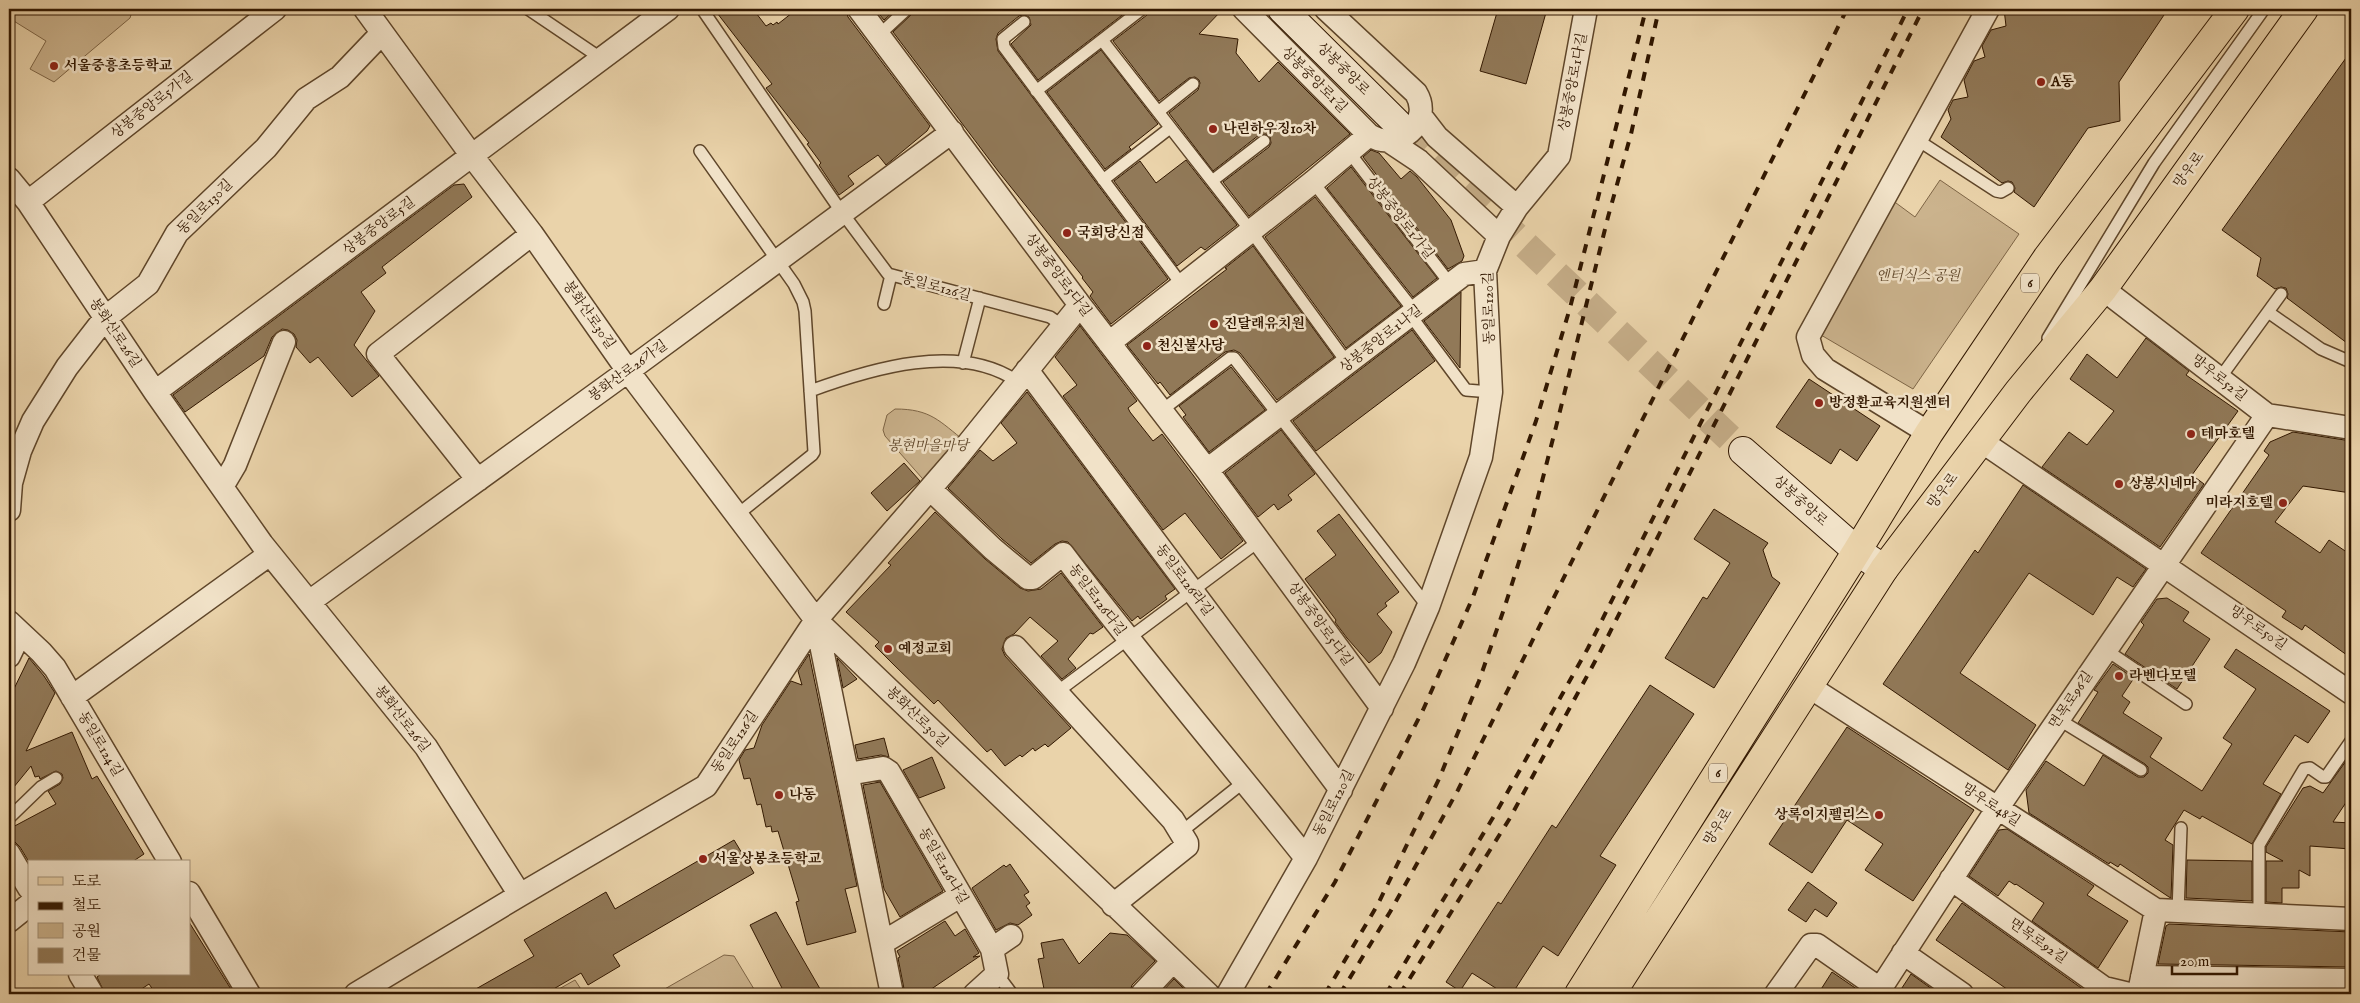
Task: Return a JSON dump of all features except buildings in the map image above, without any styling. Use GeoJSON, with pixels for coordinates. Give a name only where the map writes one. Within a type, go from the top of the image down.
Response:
{"type":"FeatureCollection","features":[{"type":"Feature","properties":{"kind":"main road","name":"상봉중앙로"},"geometry":{"type":"LineString","coordinates":[[1282,9],[1395,130]]}},
{"type":"Feature","properties":{"kind":"main road","name":"망우로"},"geometry":{"type":"LineString","coordinates":[[1611,994],[1884,569],[2018,392],[2103,289],[2304,9]]}},
{"type":"Feature","properties":{"kind":"main road","name":"망우로"},"geometry":{"type":"LineString","coordinates":[[1579,994],[1857,551],[1929,432],[2047,258],[2228,19]]}},
{"type":"Feature","properties":{"kind":"main road","name":"상봉중앙로"},"geometry":{"type":"LineString","coordinates":[[1744,451],[1857,551],[1884,569]]}},
{"type":"Feature","properties":{"kind":"street","name":"상봉중앙로5가길"},"geometry":{"type":"LineString","coordinates":[[28,202],[275,9]]}},
{"type":"Feature","properties":{"kind":"street","name":"봉화산로30길"},"geometry":{"type":"LineString","coordinates":[[365,9],[472,156],[532,234],[628,372],[816,620],[1172,962],[1208,994]]}},
{"type":"Feature","properties":{"kind":"street","name":"상봉중앙로5길"},"geometry":{"type":"LineString","coordinates":[[155,392],[668,9]]}},
{"type":"Feature","properties":{"kind":"street","name":"상봉중앙로5다길"},"geometry":{"type":"LineString","coordinates":[[859,9],[1080,305],[1207,470],[1382,708]]}},
{"type":"Feature","properties":{"kind":"street","name":"상봉중앙로1길"},"geometry":{"type":"LineString","coordinates":[[1244,9],[1395,130],[1428,169],[1499,236]]}},
{"type":"Feature","properties":{"kind":"street","name":"상봉중앙로1길"},"geometry":{"type":"LineString","coordinates":[[1326,9],[1416,93],[1420,100],[1395,130]]}},
{"type":"Feature","properties":{"kind":"street","name":"상봉중앙로1다길"},"geometry":{"type":"LineString","coordinates":[[1559,156],[1586,9]]}},
{"type":"Feature","properties":{"kind":"street"},"geometry":{"type":"LineString","coordinates":[[1929,432],[1825,369],[1813,355],[1808,337],[1988,9]]}},
{"type":"Feature","properties":{"kind":"street","name":"동일로130길"},"geometry":{"type":"LineString","coordinates":[[9,510],[11,483],[20,451],[33,421],[67,367],[105,318],[148,284],[177,233],[266,148],[306,99],[340,77],[382,32]]}},
{"type":"Feature","properties":{"kind":"street","name":"상봉중앙로1길"},"geometry":{"type":"LineString","coordinates":[[1395,130],[1444,143],[1517,207]]}},
{"type":"Feature","properties":{"kind":"street"},"geometry":{"type":"LineString","coordinates":[[1109,343],[1349,152],[1395,130]]}},
{"type":"Feature","properties":{"kind":"street","name":"봉화산로26가길"},"geometry":{"type":"LineString","coordinates":[[309,602],[628,372],[952,132]]}},
{"type":"Feature","properties":{"kind":"street","name":"동일로120길"},"geometry":{"type":"LineString","coordinates":[[1228,994],[1306,858],[1382,708],[1428,606],[1481,457],[1491,392],[1485,271],[1499,236],[1517,207],[1559,156]]}},
{"type":"Feature","properties":{"kind":"street","name":"봉화산로26길"},"geometry":{"type":"LineString","coordinates":[[9,179],[28,202],[155,392],[270,554],[426,748],[520,895]]}},
{"type":"Feature","properties":{"kind":"street"},"geometry":{"type":"LineString","coordinates":[[478,480],[378,354],[532,234]]}},
{"type":"Feature","properties":{"kind":"street","name":"상봉중앙로1나길"},"geometry":{"type":"LineString","coordinates":[[1207,470],[1464,274],[1485,271]]}},
{"type":"Feature","properties":{"kind":"street","name":"망우로52길"},"geometry":{"type":"LineString","coordinates":[[2103,289],[2267,416]]}},
{"type":"Feature","properties":{"kind":"street","name":"동일로126길"},"geometry":{"type":"LineString","coordinates":[[356,994],[706,786],[816,620],[930,489],[1080,305]]}},
{"type":"Feature","properties":{"kind":"street"},"geometry":{"type":"LineString","coordinates":[[222,487],[235,465],[284,342]]}},
{"type":"Feature","properties":{"kind":"street","name":"동일로126라길"},"geometry":{"type":"LineString","coordinates":[[1023,376],[1192,590],[1341,790]]}},
{"type":"Feature","properties":{"kind":"street"},"geometry":{"type":"LineString","coordinates":[[2267,416],[2351,428]]}},
{"type":"Feature","properties":{"kind":"street","name":"면목로96길"},"geometry":{"type":"LineString","coordinates":[[1776,994],[1811,945],[1817,945],[1879,991],[2058,718],[2267,416]]}},
{"type":"Feature","properties":{"kind":"street","name":"망우로50길"},"geometry":{"type":"LineString","coordinates":[[1981,441],[2349,686]]}},
{"type":"Feature","properties":{"kind":"street","name":"동일로126다길"},"geometry":{"type":"LineString","coordinates":[[930,489],[993,549],[1028,578],[1033,578],[1063,554],[1126,638],[1245,781],[1306,858]]}},
{"type":"Feature","properties":{"kind":"street"},"geometry":{"type":"LineString","coordinates":[[72,697],[270,554]]}},
{"type":"Feature","properties":{"kind":"street"},"geometry":{"type":"LineString","coordinates":[[816,620],[892,994]]}},
{"type":"Feature","properties":{"kind":"street"},"geometry":{"type":"LineString","coordinates":[[9,656],[15,627]]}},
{"type":"Feature","properties":{"kind":"street","name":"동일로124길"},"geometry":{"type":"LineString","coordinates":[[15,627],[55,668],[169,860]]}},
{"type":"Feature","properties":{"kind":"street"},"geometry":{"type":"LineString","coordinates":[[1015,647],[1173,820],[1187,842],[1187,846],[1113,905]]}},
{"type":"Feature","properties":{"kind":"street","name":"망우로48길"},"geometry":{"type":"LineString","coordinates":[[1808,686],[1997,809],[2167,911],[2351,919]]}},
{"type":"Feature","properties":{"kind":"street","name":"동일로126나길"},"geometry":{"type":"LineString","coordinates":[[848,774],[887,769],[992,949],[997,974]]}},
{"type":"Feature","properties":{"kind":"street"},"geometry":{"type":"LineString","coordinates":[[9,854],[28,886]]}},
{"type":"Feature","properties":{"kind":"street","name":"면목로92길"},"geometry":{"type":"LineString","coordinates":[[1951,879],[2104,988],[2136,989],[2351,980]]}},
{"type":"Feature","properties":{"kind":"street"},"geometry":{"type":"LineString","coordinates":[[190,895],[249,994]]}},
{"type":"Feature","properties":{"kind":"street"},"geometry":{"type":"LineString","coordinates":[[882,943],[960,896]]}},
{"type":"Feature","properties":{"kind":"street"},"geometry":{"type":"LineString","coordinates":[[9,921],[28,906]]}},
{"type":"Feature","properties":{"kind":"street"},"geometry":{"type":"LineString","coordinates":[[2136,989],[2167,911]]}},
{"type":"Feature","properties":{"kind":"street"},"geometry":{"type":"LineString","coordinates":[[992,949],[1011,936]]}},
{"type":"Feature","properties":{"kind":"street"},"geometry":{"type":"LineString","coordinates":[[1903,954],[1962,994]]}},
{"type":"Feature","properties":{"kind":"street"},"geometry":{"type":"LineString","coordinates":[[1142,994],[1172,962]]}},
{"type":"Feature","properties":{"kind":"street"},"geometry":{"type":"LineString","coordinates":[[975,994],[997,974]]}},
{"type":"Feature","properties":{"kind":"street"},"geometry":{"type":"LineString","coordinates":[[81,976],[92,994]]}},
{"type":"Feature","properties":{"kind":"lane"},"geometry":{"type":"LineString","coordinates":[[528,9],[602,59]]}},
{"type":"Feature","properties":{"kind":"lane"},"geometry":{"type":"LineString","coordinates":[[702,9],[842,213]]}},
{"type":"Feature","properties":{"kind":"lane"},"geometry":{"type":"LineString","coordinates":[[879,35],[907,9]]}},
{"type":"Feature","properties":{"kind":"lane"},"geometry":{"type":"LineString","coordinates":[[1036,91],[1142,9]]}},
{"type":"Feature","properties":{"kind":"lane"},"geometry":{"type":"LineString","coordinates":[[2228,19],[2240,9]]}},
{"type":"Feature","properties":{"kind":"lane"},"geometry":{"type":"LineString","coordinates":[[2018,392],[2059,319],[2154,163],[2264,9]]}},
{"type":"Feature","properties":{"kind":"lane"},"geometry":{"type":"LineString","coordinates":[[1024,22],[1003,39],[1002,45],[1182,285]]}},
{"type":"Feature","properties":{"kind":"lane"},"geometry":{"type":"LineString","coordinates":[[1102,40],[1251,231],[1348,364]]}},
{"type":"Feature","properties":{"kind":"lane"},"geometry":{"type":"LineString","coordinates":[[1158,112],[1193,84]]}},
{"type":"Feature","properties":{"kind":"lane"},"geometry":{"type":"LineString","coordinates":[[1103,180],[1170,128]]}},
{"type":"Feature","properties":{"kind":"lane"},"geometry":{"type":"LineString","coordinates":[[1916,139],[1996,191],[2001,192],[2008,188]]}},
{"type":"Feature","properties":{"kind":"lane"},"geometry":{"type":"LineString","coordinates":[[1212,181],[1264,141]]}},
{"type":"Feature","properties":{"kind":"lane"},"geometry":{"type":"LineString","coordinates":[[700,151],[777,261],[803,302],[814,444],[812,456],[737,514]]}},
{"type":"Feature","properties":{"kind":"lane","name":"상봉중앙로1가길"},"geometry":{"type":"LineString","coordinates":[[1349,152],[1451,285]]}},
{"type":"Feature","properties":{"kind":"lane"},"geometry":{"type":"LineString","coordinates":[[1313,182],[1413,314],[1466,390],[1491,392]]}},
{"type":"Feature","properties":{"kind":"lane","name":"동일로126길"},"geometry":{"type":"LineString","coordinates":[[842,213],[886,272],[891,275],[1050,317],[1063,326]]}},
{"type":"Feature","properties":{"kind":"lane","name":"동일로126길"},"geometry":{"type":"LineString","coordinates":[[884,304],[891,275]]}},
{"type":"Feature","properties":{"kind":"lane"},"geometry":{"type":"LineString","coordinates":[[2220,378],[2281,294]]}},
{"type":"Feature","properties":{"kind":"lane","name":"동일로126길"},"geometry":{"type":"LineString","coordinates":[[963,363],[980,298]]}},
{"type":"Feature","properties":{"kind":"lane"},"geometry":{"type":"LineString","coordinates":[[2268,312],[2321,349],[2351,362]]}},
{"type":"Feature","properties":{"kind":"lane"},"geometry":{"type":"LineString","coordinates":[[1161,411],[1234,358],[1428,606]]}},
{"type":"Feature","properties":{"kind":"lane"},"geometry":{"type":"LineString","coordinates":[[810,391],[855,374],[902,364],[939,361],[963,363],[1023,376]]}},
{"type":"Feature","properties":{"kind":"lane"},"geometry":{"type":"LineString","coordinates":[[1057,692],[1126,638],[1259,541]]}},
{"type":"Feature","properties":{"kind":"lane"},"geometry":{"type":"LineString","coordinates":[[2106,650],[2186,704]]}},
{"type":"Feature","properties":{"kind":"lane"},"geometry":{"type":"LineString","coordinates":[[2058,718],[2141,770]]}},
{"type":"Feature","properties":{"kind":"lane"},"geometry":{"type":"LineString","coordinates":[[2259,916],[2260,841],[2304,769],[2310,768],[2326,777],[2351,741]]}},
{"type":"Feature","properties":{"kind":"lane"},"geometry":{"type":"LineString","coordinates":[[9,818],[41,787],[56,778]]}},
{"type":"Feature","properties":{"kind":"lane"},"geometry":{"type":"LineString","coordinates":[[1181,832],[1245,781]]}},
{"type":"Feature","properties":{"kind":"lane"},"geometry":{"type":"LineString","coordinates":[[2167,911],[2181,828]]}},
{"type":"Feature","properties":{"kind":"lane"},"geometry":{"type":"LineString","coordinates":[[997,974],[1012,994]]}},
{"type":"Feature","properties":{"kind":"green space"},"geometry":{"type":"Polygon","coordinates":[[[9,9],[133,9],[130,18],[54,82],[30,69],[46,41],[9,18],[9,9]]]}},
{"type":"Feature","properties":{"kind":"green space","name":"엔터식스 공원"},"geometry":{"type":"Polygon","coordinates":[[[1940,180],[2019,234],[1913,389],[1821,335],[1892,200],[1915,217],[1940,180]]]}},
{"type":"Feature","properties":{"kind":"green space","name":"봉현마을마당"},"geometry":{"type":"Polygon","coordinates":[[[895,409],[917,411],[926,414],[941,422],[966,442],[929,486],[885,436],[883,430],[887,415],[895,409]]]}},
{"type":"Feature","properties":{"kind":"green space"},"geometry":{"type":"Polygon","coordinates":[[[724,955],[734,956],[757,994],[656,994],[724,955]]]}},
{"type":"Feature","properties":{"kind":"green space"},"geometry":{"type":"Polygon","coordinates":[[[575,980],[584,994],[550,994],[575,980]]]}},
{"type":"Feature","properties":{"kind":"tunnel"},"geometry":{"type":"LineString","coordinates":[[1404,130],[1743,451]]}},
{"type":"Feature","properties":{"kind":"railway"},"geometry":{"type":"LineString","coordinates":[[1266,994],[1335,882],[1423,710],[1473,597],[1536,421],[1570,308],[1646,9]]}},
{"type":"Feature","properties":{"kind":"railway"},"geometry":{"type":"LineString","coordinates":[[1325,994],[1378,904],[1439,779],[1479,681],[1504,609],[1531,524],[1608,217],[1631,134],[1659,9]]}},
{"type":"Feature","properties":{"kind":"railway"},"geometry":{"type":"LineString","coordinates":[[1340,994],[1390,912],[1458,790],[1847,9]]}},
{"type":"Feature","properties":{"kind":"railway"},"geometry":{"type":"LineString","coordinates":[[1386,994],[1497,811],[1588,648],[1908,9]]}},
{"type":"Feature","properties":{"kind":"railway"},"geometry":{"type":"LineString","coordinates":[[1400,994],[1510,818],[1599,654],[1923,9]]}},
{"type":"Feature","properties":{"kind":"place","name":"서울중흥초등학교"},"geometry":{"type":"Point","coordinates":[54,66]}},
{"type":"Feature","properties":{"kind":"place","name":"A동"},"geometry":{"type":"Point","coordinates":[2041,82]}},
{"type":"Feature","properties":{"kind":"place","name":"나린하우징10차"},"geometry":{"type":"Point","coordinates":[1213,129]}},
{"type":"Feature","properties":{"kind":"place","name":"국회당신점"},"geometry":{"type":"Point","coordinates":[1067,233]}},
{"type":"Feature","properties":{"kind":"place","name":"진달래유치원"},"geometry":{"type":"Point","coordinates":[1214,324]}},
{"type":"Feature","properties":{"kind":"place","name":"천신불사당"},"geometry":{"type":"Point","coordinates":[1147,346]}},
{"type":"Feature","properties":{"kind":"place","name":"방정환교육지원센터"},"geometry":{"type":"Point","coordinates":[1819,403]}},
{"type":"Feature","properties":{"kind":"place","name":"테마호텔"},"geometry":{"type":"Point","coordinates":[2191,434]}},
{"type":"Feature","properties":{"kind":"place","name":"상봉시네마"},"geometry":{"type":"Point","coordinates":[2119,484]}},
{"type":"Feature","properties":{"kind":"place","name":"미라지호텔"},"geometry":{"type":"Point","coordinates":[2283,503]}},
{"type":"Feature","properties":{"kind":"place","name":"예정교회"},"geometry":{"type":"Point","coordinates":[888,649]}},
{"type":"Feature","properties":{"kind":"place","name":"라벤다모텔"},"geometry":{"type":"Point","coordinates":[2119,676]}},
{"type":"Feature","properties":{"kind":"place","name":"나동"},"geometry":{"type":"Point","coordinates":[779,795]}},
{"type":"Feature","properties":{"kind":"place","name":"상록이지펠리스"},"geometry":{"type":"Point","coordinates":[1879,815]}},
{"type":"Feature","properties":{"kind":"place","name":"서울상봉초등학교"},"geometry":{"type":"Point","coordinates":[703,859]}}]}
